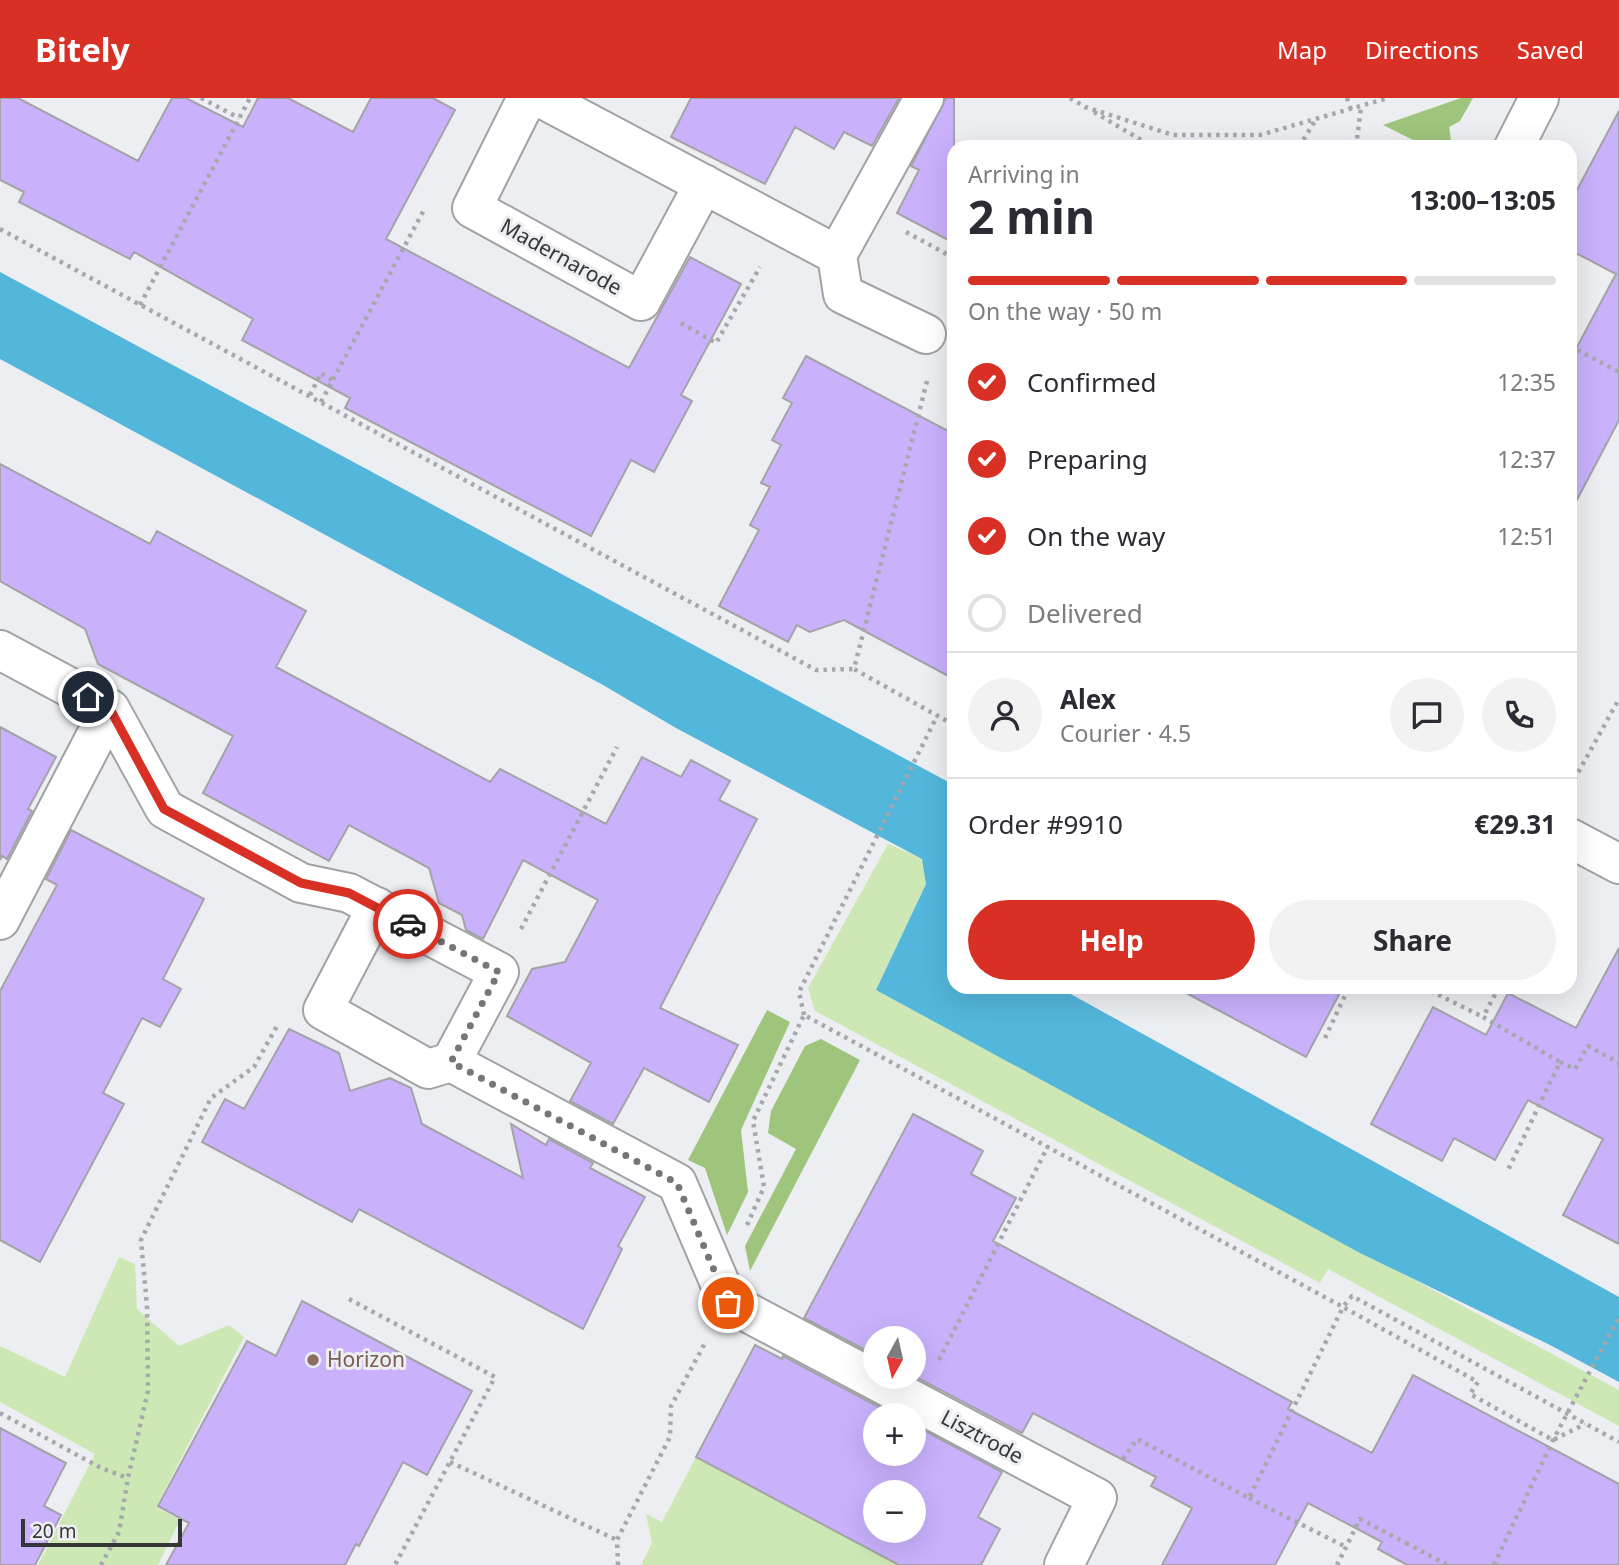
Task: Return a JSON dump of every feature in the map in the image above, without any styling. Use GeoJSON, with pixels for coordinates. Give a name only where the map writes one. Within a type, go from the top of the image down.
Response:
{"type":"FeatureCollection","features":[{"type":"Feature","properties":{"kind":"street","name":"Madernarode"},"geometry":{"type":"LineString","coordinates":[[527,98],[472,208],[641,301],[704,184]]}},
{"type":"Feature","properties":{"kind":"street"},"geometry":{"type":"LineString","coordinates":[[541,98],[837,255]]}},
{"type":"Feature","properties":{"kind":"street"},"geometry":{"type":"LineString","coordinates":[[924,98],[837,255],[843,294],[926,334]]}},
{"type":"Feature","properties":{"kind":"street"},"geometry":{"type":"LineString","coordinates":[[1518,140],[1539,98]]}},
{"type":"Feature","properties":{"kind":"street"},"geometry":{"type":"LineString","coordinates":[[0,650],[110,709],[164,809],[301,883],[349,893],[377,907],[499,972],[451,1062],[428,1069],[323,1010],[377,907]]}},
{"type":"Feature","properties":{"kind":"street"},"geometry":{"type":"LineString","coordinates":[[0,920],[110,709]]}},
{"type":"Feature","properties":{"kind":"street"},"geometry":{"type":"LineString","coordinates":[[1577,842],[1619,864]]}},
{"type":"Feature","properties":{"kind":"street"},"geometry":{"type":"LineString","coordinates":[[451,1062],[677,1183],[724,1292]]}},
{"type":"Feature","properties":{"kind":"street","name":"Lisztrode"},"geometry":{"type":"LineString","coordinates":[[724,1292],[917,1403]]}},
{"type":"Feature","properties":{"kind":"street","name":"Lisztrode"},"geometry":{"type":"LineString","coordinates":[[926,1408],[1097,1498]]}},
{"type":"Feature","properties":{"kind":"street"},"geometry":{"type":"LineString","coordinates":[[1064,1565],[1097,1498]]}},
{"type":"Feature","properties":{"kind":"path"},"geometry":{"type":"LineString","coordinates":[[201,98],[239,118]]}},
{"type":"Feature","properties":{"kind":"path"},"geometry":{"type":"LineString","coordinates":[[140,305],[250,98]]}},
{"type":"Feature","properties":{"kind":"path"},"geometry":{"type":"LineString","coordinates":[[1070,98],[1141,140]]}},
{"type":"Feature","properties":{"kind":"path"},"geometry":{"type":"LineString","coordinates":[[1347,98],[1351,110]]}},
{"type":"Feature","properties":{"kind":"path"},"geometry":{"type":"LineString","coordinates":[[1085,107],[1173,135],[1259,135],[1388,98]]}},
{"type":"Feature","properties":{"kind":"path"},"geometry":{"type":"LineString","coordinates":[[1357,140],[1361,107]]}},
{"type":"Feature","properties":{"kind":"path"},"geometry":{"type":"LineString","coordinates":[[1304,140],[1315,120]]}},
{"type":"Feature","properties":{"kind":"path"},"geometry":{"type":"LineString","coordinates":[[321,402],[431,196]]}},
{"type":"Feature","properties":{"kind":"path"},"geometry":{"type":"LineString","coordinates":[[862,208],[947,254]]}},
{"type":"Feature","properties":{"kind":"path"},"geometry":{"type":"LineString","coordinates":[[641,301],[716,343],[783,227]]}},
{"type":"Feature","properties":{"kind":"path"},"geometry":{"type":"LineString","coordinates":[[0,229],[816,670],[854,669],[947,721]]}},
{"type":"Feature","properties":{"kind":"path"},"geometry":{"type":"LineString","coordinates":[[854,669],[933,356],[926,334]]}},
{"type":"Feature","properties":{"kind":"path"},"geometry":{"type":"LineString","coordinates":[[1577,350],[1619,372]]}},
{"type":"Feature","properties":{"kind":"path"},"geometry":{"type":"LineString","coordinates":[[309,396],[321,373],[332,380]]}},
{"type":"Feature","properties":{"kind":"path"},"geometry":{"type":"LineString","coordinates":[[1577,774],[1619,699]]}},
{"type":"Feature","properties":{"kind":"path"},"geometry":{"type":"LineString","coordinates":[[618,1565],[617,1540],[670,1437],[671,1406],[724,1292],[764,1187],[753,1121],[804,1015],[799,992],[937,716]]}},
{"type":"Feature","properties":{"kind":"path"},"geometry":{"type":"LineString","coordinates":[[499,972],[617,747]]}},
{"type":"Feature","properties":{"kind":"path"},"geometry":{"type":"LineString","coordinates":[[1325,1038],[1346,994]]}},
{"type":"Feature","properties":{"kind":"path"},"geometry":{"type":"LineString","coordinates":[[1434,994],[1483,1017],[1575,1069],[1588,1046],[1619,1063]]}},
{"type":"Feature","properties":{"kind":"path"},"geometry":{"type":"LineString","coordinates":[[1483,1017],[1495,994]]}},
{"type":"Feature","properties":{"kind":"path"},"geometry":{"type":"LineString","coordinates":[[101,1565],[119,1532],[148,1391],[147,1307],[141,1240],[211,1098],[254,1067],[284,1014],[323,1010]]}},
{"type":"Feature","properties":{"kind":"path"},"geometry":{"type":"LineString","coordinates":[[804,1015],[1478,1382],[1470,1394],[1553,1440]]}},
{"type":"Feature","properties":{"kind":"path"},"geometry":{"type":"LineString","coordinates":[[1508,1170],[1560,1062]]}},
{"type":"Feature","properties":{"kind":"path"},"geometry":{"type":"LineString","coordinates":[[917,1403],[1048,1146]]}},
{"type":"Feature","properties":{"kind":"path"},"geometry":{"type":"LineString","coordinates":[[1249,1498],[1343,1307],[1352,1296],[1619,1442]]}},
{"type":"Feature","properties":{"kind":"path"},"geometry":{"type":"LineString","coordinates":[[349,1299],[495,1377],[394,1565]]}},
{"type":"Feature","properties":{"kind":"path"},"geometry":{"type":"LineString","coordinates":[[1494,1565],[1553,1440],[1619,1317]]}},
{"type":"Feature","properties":{"kind":"path"},"geometry":{"type":"LineString","coordinates":[[0,1413],[101,1468],[128,1478]]}},
{"type":"Feature","properties":{"kind":"path"},"geometry":{"type":"LineString","coordinates":[[1553,1440],[1586,1424]]}},
{"type":"Feature","properties":{"kind":"path"},"geometry":{"type":"LineString","coordinates":[[1097,1498],[1137,1439],[1346,1547]]}},
{"type":"Feature","properties":{"kind":"path"},"geometry":{"type":"LineString","coordinates":[[449,1462],[617,1540]]}},
{"type":"Feature","properties":{"kind":"path"},"geometry":{"type":"LineString","coordinates":[[1337,1565],[1360,1519],[1448,1565]]}},
{"type":"Feature","properties":{"kind":"green space"},"geometry":{"type":"Polygon","coordinates":[[[1461,98],[1473,98],[1460,121],[1449,127],[1450,140],[1413,140],[1383,125],[1461,98]]]}},
{"type":"Feature","properties":{"kind":"green space"},"geometry":{"type":"Polygon","coordinates":[[[888,844],[923,859],[926,884],[876,990],[1619,1390],[1619,1426],[1328,1269],[1320,1283],[815,1011],[808,988],[888,844]]]}},
{"type":"Feature","properties":{"kind":"green space"},"geometry":{"type":"Polygon","coordinates":[[[767,1010],[790,1022],[741,1130],[748,1192],[727,1235],[705,1168],[688,1160],[767,1010]]]}},
{"type":"Feature","properties":{"kind":"green space"},"geometry":{"type":"Polygon","coordinates":[[[821,1039],[860,1060],[750,1271],[745,1246],[796,1149],[768,1133],[771,1111],[805,1046],[821,1039]]]}},
{"type":"Feature","properties":{"kind":"green space"},"geometry":{"type":"Polygon","coordinates":[[[119,1257],[135,1264],[137,1309],[179,1346],[229,1325],[244,1337],[156,1507],[180,1520],[158,1565],[38,1565],[95,1454],[0,1402],[0,1346],[65,1377],[119,1257]]]}},
{"type":"Feature","properties":{"kind":"green space"},"geometry":{"type":"Polygon","coordinates":[[[696,1457],[899,1565],[641,1565],[652,1543],[646,1514],[662,1522],[696,1457]]]}},
{"type":"Feature","properties":{"kind":"water"},"geometry":{"type":"Polygon","coordinates":[[[0,272],[947,781],[947,994],[1071,994],[1619,1297],[1619,1382],[1550,1345],[1360,1253],[876,990],[926,884],[922,859],[676,728],[603,685],[0,359],[0,272]]]}},
{"type":"Feature","properties":{"kind":"building"},"geometry":{"type":"Polygon","coordinates":[[[0,98],[18,98],[138,161],[172,98],[186,98],[243,127],[258,98],[288,98],[353,132],[371,98],[433,98],[455,110],[386,239],[629,368],[690,257],[741,284],[681,395],[692,401],[654,472],[631,460],[591,536],[345,408],[350,398],[242,340],[253,319],[134,252],[130,259],[19,202],[24,192],[0,180],[0,98]]]}},
{"type":"Feature","properties":{"kind":"building"},"geometry":{"type":"Polygon","coordinates":[[[691,98],[899,98],[872,146],[844,132],[834,149],[795,127],[765,184],[671,137],[691,98]]]}},
{"type":"Feature","properties":{"kind":"building"},"geometry":{"type":"Polygon","coordinates":[[[946,98],[954,98],[954,140],[947,140],[947,239],[897,213],[919,170],[911,166],[946,98]]]}},
{"type":"Feature","properties":{"kind":"building"},"geometry":{"type":"Polygon","coordinates":[[[1619,111],[1619,420],[1577,500],[1577,347],[1616,274],[1577,254],[1577,190],[1619,111]]]}},
{"type":"Feature","properties":{"kind":"building"},"geometry":{"type":"Polygon","coordinates":[[[806,356],[947,430],[947,675],[844,620],[810,632],[797,625],[788,642],[719,606],[759,530],[750,525],[770,487],[761,483],[781,445],[772,440],[792,403],[783,398],[806,356]]]}},
{"type":"Feature","properties":{"kind":"building"},"geometry":{"type":"Polygon","coordinates":[[[0,464],[150,544],[157,531],[306,611],[276,667],[490,782],[500,769],[606,824],[642,757],[681,777],[691,760],[730,781],[719,800],[757,819],[660,1008],[738,1045],[709,1102],[644,1068],[613,1124],[570,1101],[591,1063],[507,1016],[532,969],[565,962],[598,900],[523,860],[483,939],[466,930],[462,915],[439,903],[429,868],[349,825],[329,861],[203,793],[233,736],[98,664],[85,629],[0,581],[0,464]]]}},
{"type":"Feature","properties":{"kind":"building"},"geometry":{"type":"Polygon","coordinates":[[[0,727],[56,757],[28,809],[32,811],[7,859],[2,856],[0,860],[0,727]]]}},
{"type":"Feature","properties":{"kind":"building"},"geometry":{"type":"Polygon","coordinates":[[[71,830],[204,899],[163,979],[181,989],[160,1027],[142,1018],[103,1093],[124,1104],[40,1262],[0,1240],[0,991],[57,885],[46,879],[71,830]]]}},
{"type":"Feature","properties":{"kind":"building"},"geometry":{"type":"Polygon","coordinates":[[[1619,948],[1619,1244],[1563,1215],[1603,1139],[1528,1100],[1495,1160],[1454,1138],[1442,1161],[1371,1124],[1433,1007],[1486,1035],[1507,994],[1510,994],[1576,1028],[1619,948]]]}},
{"type":"Feature","properties":{"kind":"building"},"geometry":{"type":"Polygon","coordinates":[[[1188,994],[1339,994],[1306,1057],[1188,994]]]}},
{"type":"Feature","properties":{"kind":"building"},"geometry":{"type":"Polygon","coordinates":[[[289,1029],[339,1053],[350,1091],[390,1078],[411,1088],[422,1124],[523,1178],[511,1124],[546,1145],[549,1139],[593,1163],[590,1168],[645,1197],[618,1246],[622,1249],[583,1329],[359,1209],[352,1222],[202,1142],[225,1099],[244,1109],[289,1029]]]}},
{"type":"Feature","properties":{"kind":"building"},"geometry":{"type":"Polygon","coordinates":[[[913,1114],[983,1151],[971,1174],[1016,1198],[993,1241],[1292,1402],[1288,1409],[1372,1453],[1413,1375],[1619,1484],[1619,1565],[1407,1565],[1378,1549],[1382,1542],[1308,1503],[1275,1565],[1162,1565],[1192,1508],[1151,1486],[1156,1477],[1033,1413],[1022,1433],[926,1382],[926,1326],[863,1326],[863,1349],[804,1318],[913,1114]]]}},
{"type":"Feature","properties":{"kind":"building"},"geometry":{"type":"Polygon","coordinates":[[[302,1301],[472,1391],[427,1475],[403,1462],[359,1546],[356,1544],[345,1565],[166,1565],[189,1523],[158,1506],[247,1341],[276,1356],[302,1301]]]}},
{"type":"Feature","properties":{"kind":"building"},"geometry":{"type":"Polygon","coordinates":[[[755,1345],[782,1359],[783,1356],[872,1403],[863,1403],[863,1466],[926,1466],[926,1431],[1002,1472],[978,1517],[1000,1529],[981,1565],[899,1565],[696,1457],[755,1345]]]}},
{"type":"Feature","properties":{"kind":"building"},"geometry":{"type":"Polygon","coordinates":[[[0,1428],[66,1463],[44,1506],[61,1515],[35,1565],[0,1565],[0,1428]]]}},
{"type":"Feature","properties":{"kind":"way so far"},"geometry":{"type":"LineString","coordinates":[[408,924],[499,972],[451,1062],[677,1183],[728,1303]]}},
{"type":"Feature","properties":{"kind":"place","name":"Horizon"},"geometry":{"type":"Point","coordinates":[313,1360]}},
{"type":"Feature","properties":{"kind":"route"},"geometry":{"type":"LineString","coordinates":[[88,697],[110,709],[164,809],[301,883],[349,893],[408,924]]}}]}
